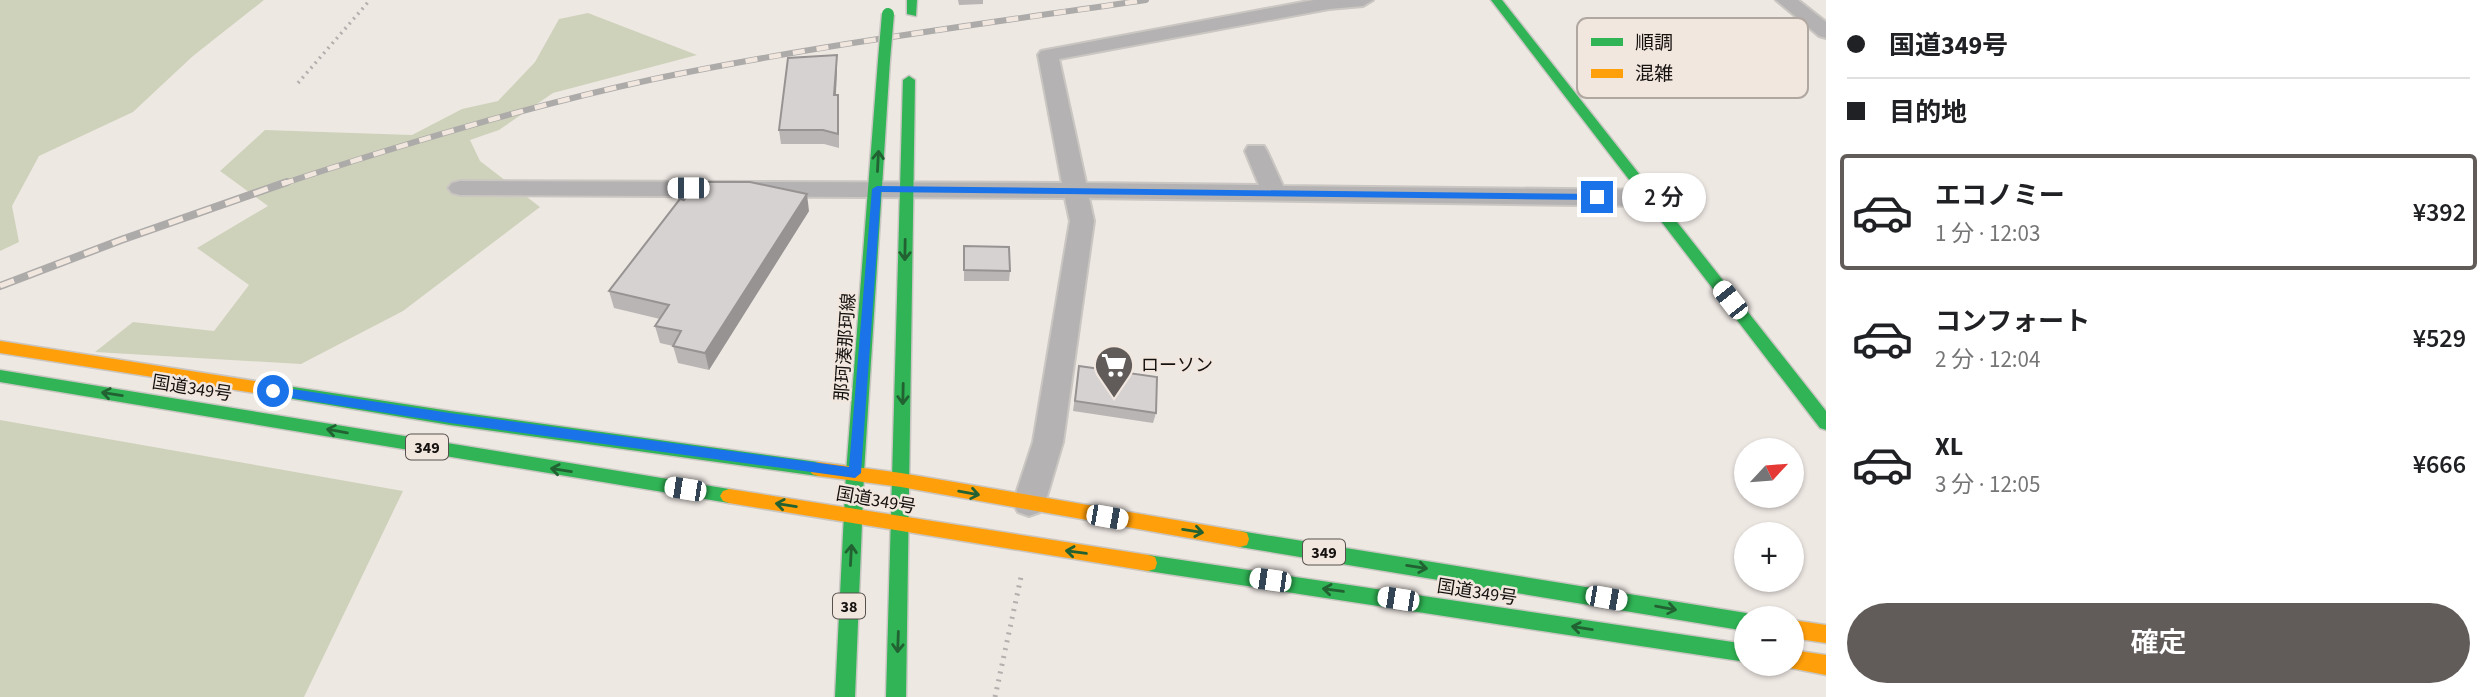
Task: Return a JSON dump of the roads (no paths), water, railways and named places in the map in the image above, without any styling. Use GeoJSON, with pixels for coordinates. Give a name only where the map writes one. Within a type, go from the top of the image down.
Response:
{"type":"FeatureCollection","features":[{"type":"Feature","properties":{"kind":"main road"},"geometry":{"type":"LineString","coordinates":[[1496,0],[1826,423]]}},
{"type":"Feature","properties":{"kind":"main road","name":"那珂湊那珂線"},"geometry":{"type":"LineString","coordinates":[[845,697],[855,473],[888,7]]}},
{"type":"Feature","properties":{"kind":"main road"},"geometry":{"type":"LineString","coordinates":[[896,697],[909,59]]}},
{"type":"Feature","properties":{"kind":"main road","name":"国道349号"},"geometry":{"type":"LineString","coordinates":[[0,347],[450,418],[901,480],[1734,620]]}},
{"type":"Feature","properties":{"kind":"main road","name":"国道349号"},"geometry":{"type":"LineString","coordinates":[[0,376],[1028,545],[1734,651]]}},
{"type":"Feature","properties":{"kind":"main road"},"geometry":{"type":"LineString","coordinates":[[1804,631],[1826,634]]}},
{"type":"Feature","properties":{"kind":"main road"},"geometry":{"type":"LineString","coordinates":[[1804,662],[1826,665]]}},
{"type":"Feature","properties":{"kind":"street"},"geometry":{"type":"LineString","coordinates":[[1029,503],[1048,442],[1082,221],[1048,55],[1329,3],[1363,0]]}},
{"type":"Feature","properties":{"kind":"street"},"geometry":{"type":"LineString","coordinates":[[1786,0],[1826,32]]}},
{"type":"Feature","properties":{"kind":"street"},"geometry":{"type":"LineString","coordinates":[[1256,151],[1274,193]]}},
{"type":"Feature","properties":{"kind":"street"},"geometry":{"type":"LineString","coordinates":[[460,188],[905,188],[1651,198]]}},
{"type":"Feature","properties":{"kind":"railway"},"geometry":{"type":"LineString","coordinates":[[282,184],[466,127],[654,79],[838,45],[1146,0]]}},
{"type":"Feature","properties":{"kind":"railway"},"geometry":{"type":"LineString","coordinates":[[0,286],[287,182]]}},
{"type":"Feature","properties":{"kind":"place","name":"ローソン"},"geometry":{"type":"Point","coordinates":[1114,399]}}]}
